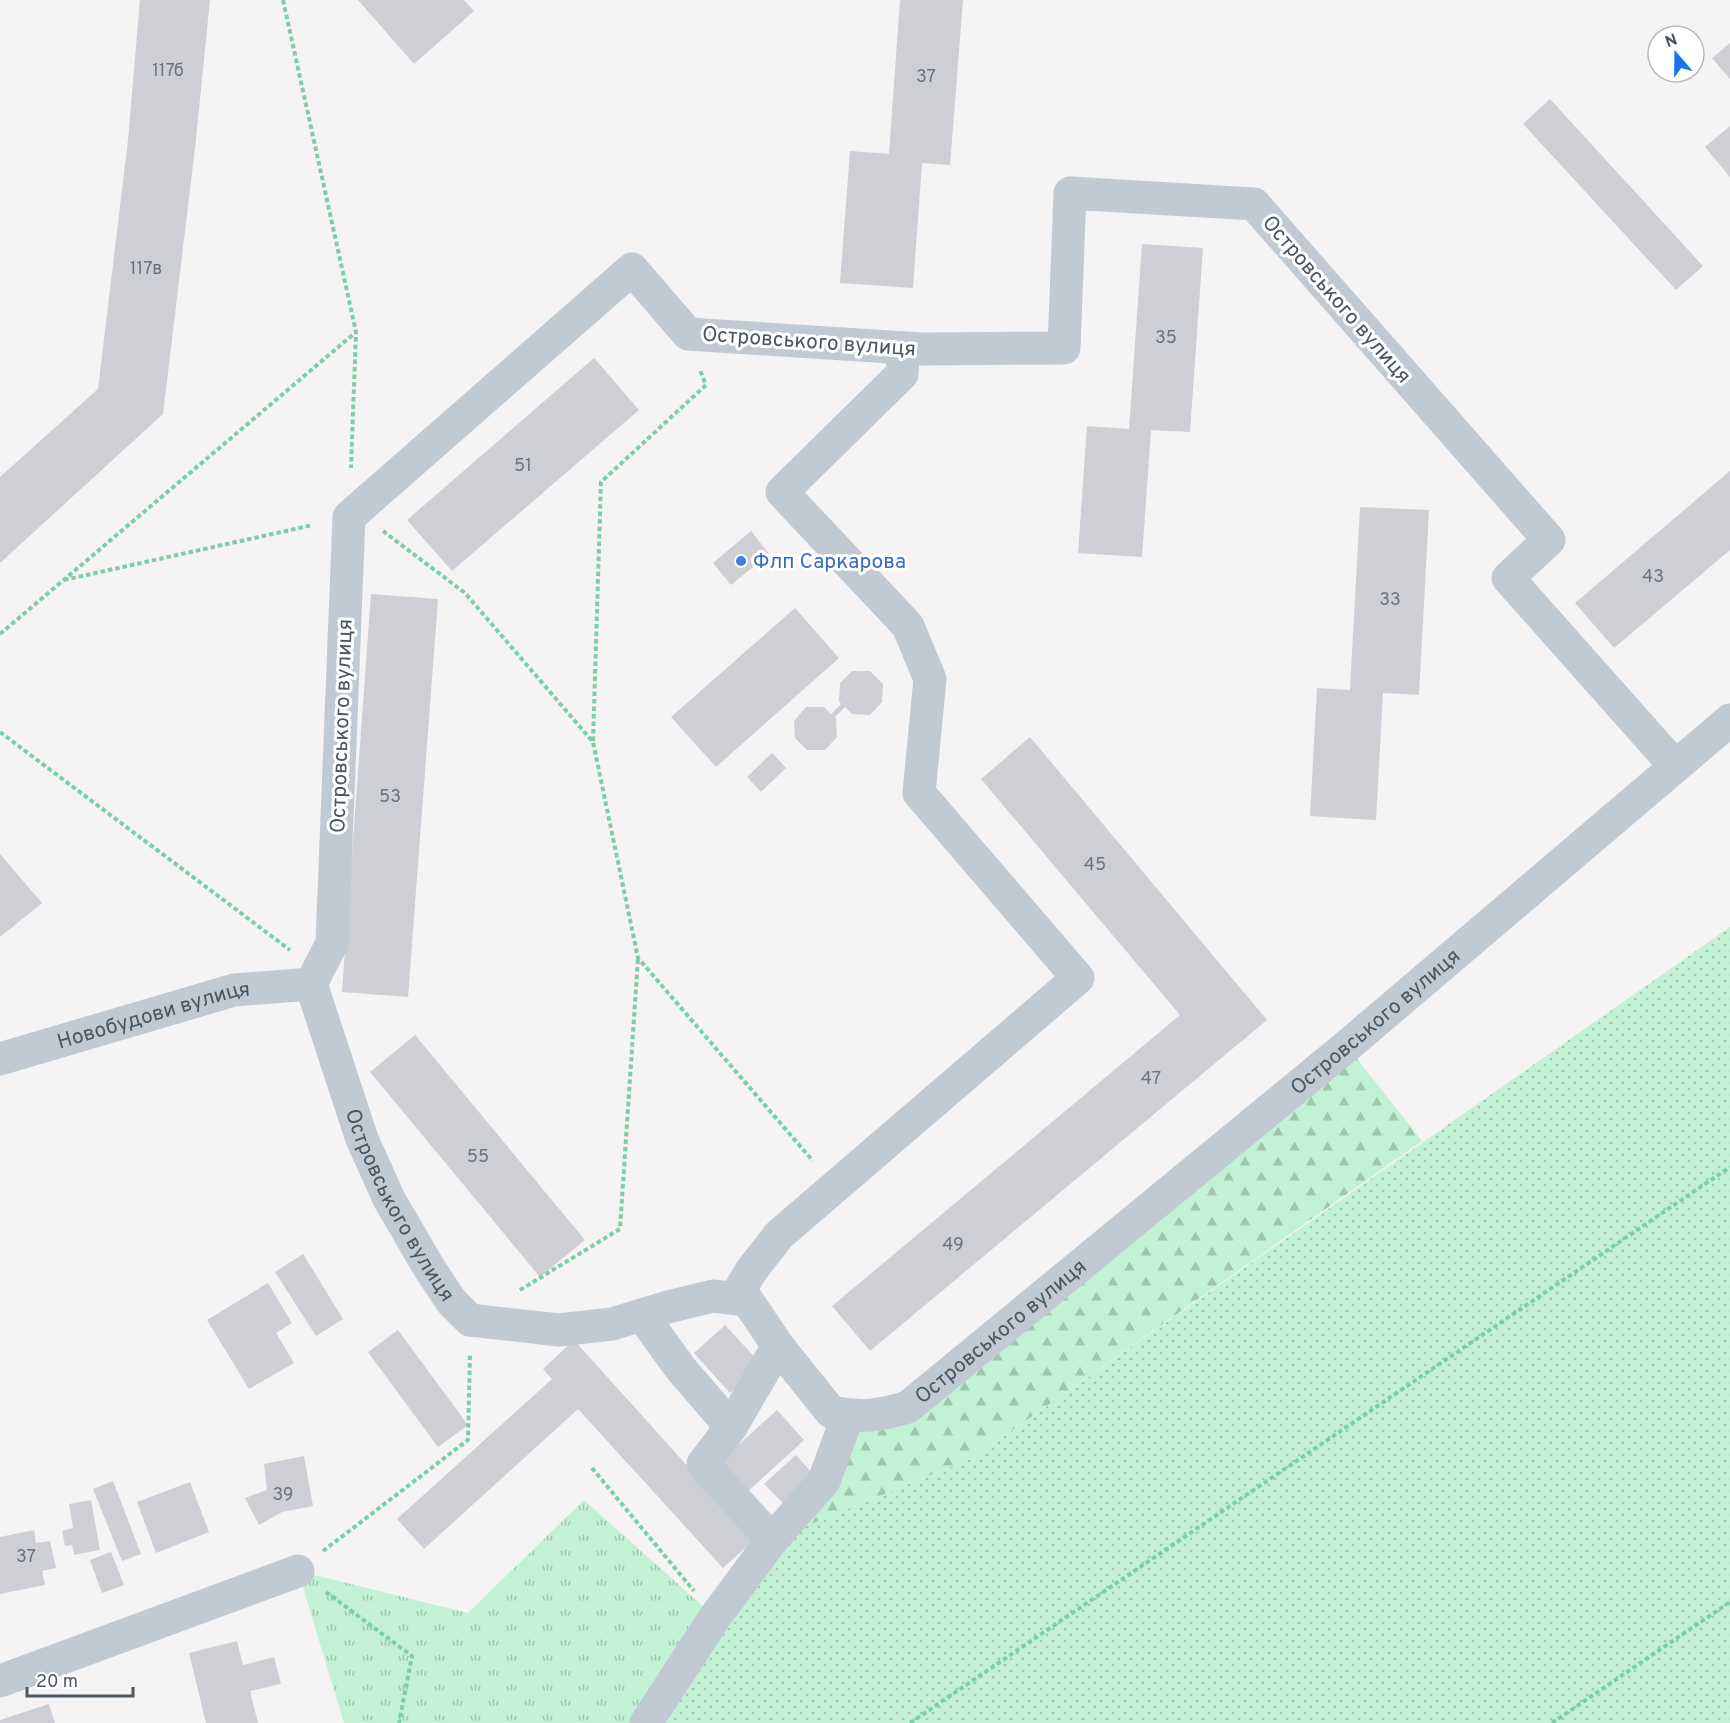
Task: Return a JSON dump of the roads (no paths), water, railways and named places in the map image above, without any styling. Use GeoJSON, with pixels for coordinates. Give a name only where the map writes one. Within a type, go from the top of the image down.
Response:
{"type":"FeatureCollection","features":[{"type":"Feature","properties":{"kind":"street","name":"Островського вулиця"},"geometry":{"type":"LineString","coordinates":[[1675,766],[1508,578],[1549,540],[1254,204],[1070,193],[1064,348],[904,348],[688,334],[632,269],[353,514],[332,943],[314,978],[362,1139],[389,1199],[451,1301],[470,1320],[559,1330],[612,1324],[713,1296],[747,1300],[777,1347],[831,1412],[848,1415],[883,1415],[908,1407],[1347,1046],[1730,720]]}},
{"type":"Feature","properties":{"kind":"street"},"geometry":{"type":"LineString","coordinates":[[735,1298],[751,1271],[778,1235],[1078,978],[919,793],[930,679],[908,626],[782,492],[902,374],[904,348]]}},
{"type":"Feature","properties":{"kind":"street","name":"Новобудови вулиця"},"geometry":{"type":"LineString","coordinates":[[0,1059],[234,990],[314,978]]}},
{"type":"Feature","properties":{"kind":"street"},"geometry":{"type":"LineString","coordinates":[[642,1315],[681,1369],[731,1427]]}},
{"type":"Feature","properties":{"kind":"street"},"geometry":{"type":"LineString","coordinates":[[772,1540],[703,1464],[731,1427],[777,1347]]}},
{"type":"Feature","properties":{"kind":"street"},"geometry":{"type":"LineString","coordinates":[[646,1723],[716,1617],[772,1540],[824,1481],[848,1415]]}},
{"type":"Feature","properties":{"kind":"street"},"geometry":{"type":"LineString","coordinates":[[0,1681],[298,1571]]}},
{"type":"Feature","properties":{"kind":"place","name":"Флп Саркарова"},"geometry":{"type":"Point","coordinates":[741,561]}}]}
